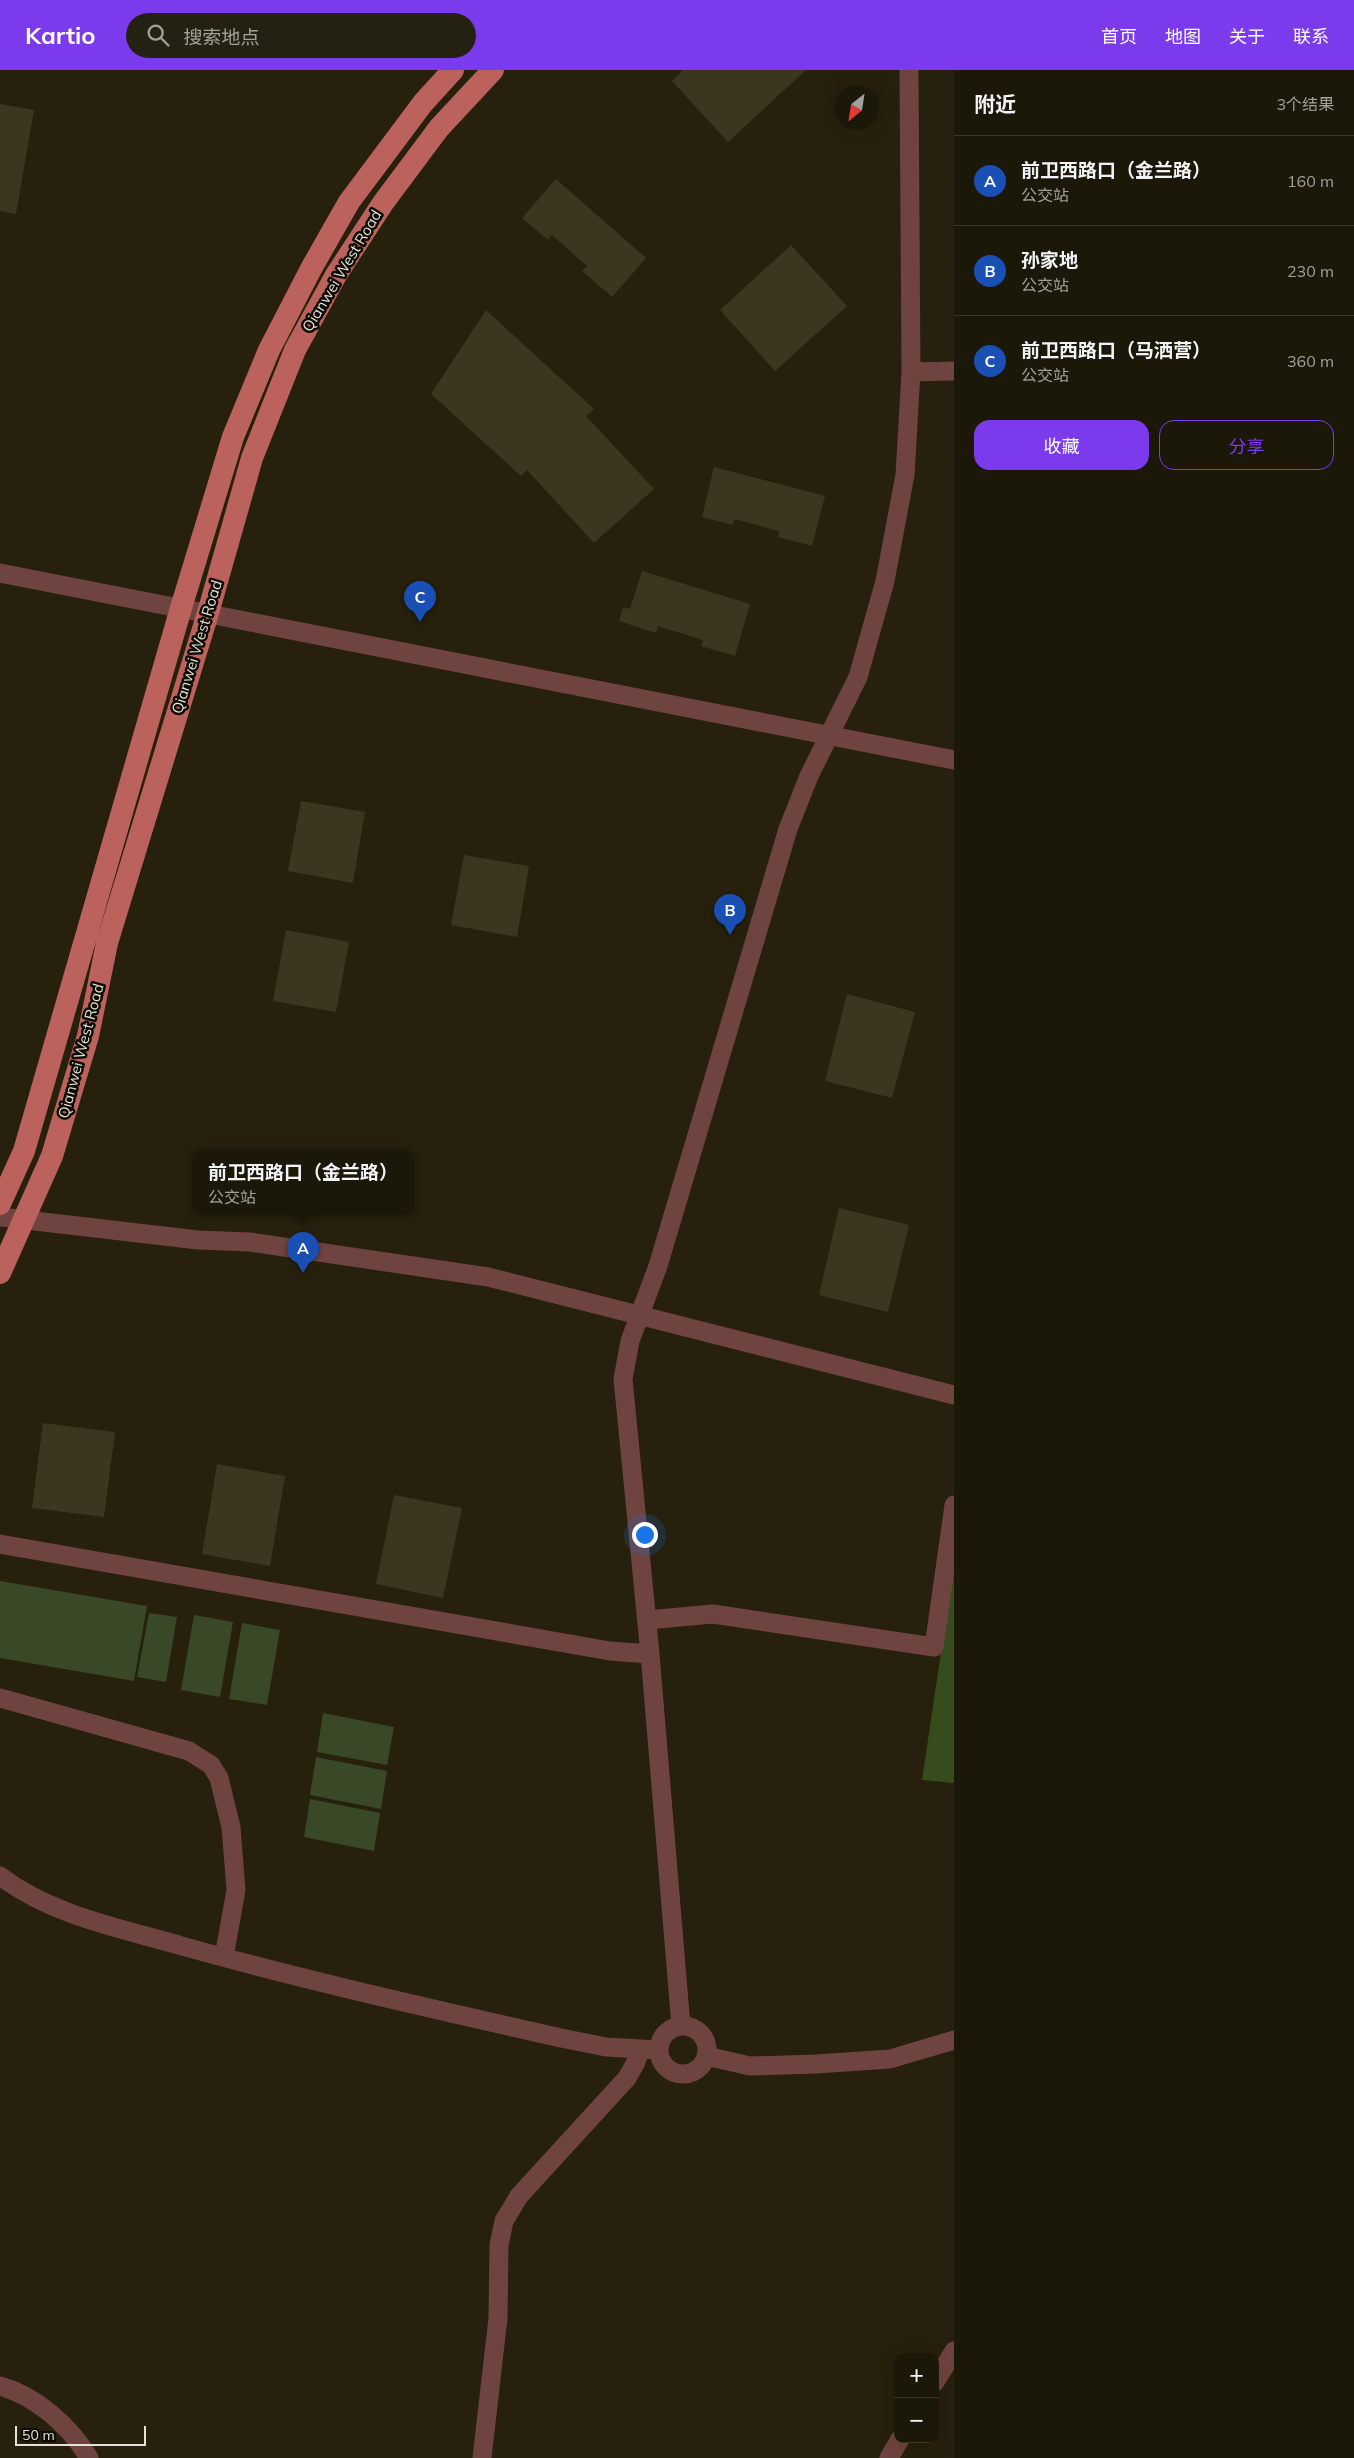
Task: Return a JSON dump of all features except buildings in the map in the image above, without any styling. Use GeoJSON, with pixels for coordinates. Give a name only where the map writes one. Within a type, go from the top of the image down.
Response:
{"type":"FeatureCollection","features":[{"type":"Feature","properties":{"kind":"main road","name":"Qianwei West Road"},"geometry":{"type":"LineString","coordinates":[[0,1204],[24,1151],[180,608],[233,437],[274,342],[312,268],[350,202],[423,103],[453,70]]}},
{"type":"Feature","properties":{"kind":"main road","name":"Qianwei West Road"},"geometry":{"type":"LineString","coordinates":[[0,1273],[52,1156],[88,1036],[108,943],[208,612],[252,458],[295,350],[336,275],[383,202],[439,128],[493,70]]}},
{"type":"Feature","properties":{"kind":"street"},"geometry":{"type":"LineString","coordinates":[[681,2026],[650,1654],[624,1379],[630,1341],[658,1266],[788,829],[809,776],[858,677],[884,581],[906,475],[912,372],[909,70]]}},
{"type":"Feature","properties":{"kind":"street"},"geometry":{"type":"LineString","coordinates":[[912,372],[954,371]]}},
{"type":"Feature","properties":{"kind":"street"},"geometry":{"type":"LineString","coordinates":[[0,572],[954,760]]}},
{"type":"Feature","properties":{"kind":"street"},"geometry":{"type":"LineString","coordinates":[[0,1217],[198,1240],[250,1242],[488,1277],[954,1395]]}},
{"type":"Feature","properties":{"kind":"street"},"geometry":{"type":"LineString","coordinates":[[647,1620],[713,1614],[934,1648],[954,1505]]}},
{"type":"Feature","properties":{"kind":"street"},"geometry":{"type":"LineString","coordinates":[[0,1544],[610,1651],[650,1654]]}},
{"type":"Feature","properties":{"kind":"street"},"geometry":{"type":"LineString","coordinates":[[0,1698],[189,1751],[211,1765],[219,1778],[231,1827],[236,1890],[224,1957]]}},
{"type":"Feature","properties":{"kind":"street"},"geometry":{"type":"LineString","coordinates":[[0,1876],[45,1903],[71,1915],[224,1957],[561,2038],[606,2047],[659,2050]]}},
{"type":"Feature","properties":{"kind":"street"},"geometry":{"type":"LineString","coordinates":[[681,2026],[693,2028],[703,2037],[706,2043],[706,2056],[704,2062],[694,2072],[680,2074],[663,2063],[659,2050],[660,2043],[668,2032],[681,2026]]}},
{"type":"Feature","properties":{"kind":"street"},"geometry":{"type":"LineString","coordinates":[[706,2056],[750,2066],[816,2064],[890,2058],[954,2040]]}},
{"type":"Feature","properties":{"kind":"street"},"geometry":{"type":"LineString","coordinates":[[482,2458],[498,2318],[499,2244],[504,2221],[519,2196],[627,2078],[640,2049]]}},
{"type":"Feature","properties":{"kind":"street"},"geometry":{"type":"LineString","coordinates":[[939,2375],[954,2351]]}},
{"type":"Feature","properties":{"kind":"street"},"geometry":{"type":"LineString","coordinates":[[0,2386],[28,2398],[49,2412],[68,2431],[89,2458]]}},
{"type":"Feature","properties":{"kind":"street"},"geometry":{"type":"LineString","coordinates":[[889,2458],[898,2443]]}},
{"type":"Feature","properties":{"kind":"green space"},"geometry":{"type":"Polygon","coordinates":[[[954,1565],[954,1783],[922,1780],[954,1565]]]}},
{"type":"Feature","properties":{"kind":"green space"},"geometry":{"type":"Polygon","coordinates":[[[0,1581],[147,1606],[134,1681],[0,1658],[0,1581]]]}},
{"type":"Feature","properties":{"kind":"green space"},"geometry":{"type":"Polygon","coordinates":[[[149,1613],[177,1617],[166,1682],[137,1677],[149,1613]]]}},
{"type":"Feature","properties":{"kind":"green space"},"geometry":{"type":"Polygon","coordinates":[[[194,1615],[233,1622],[220,1697],[181,1690],[194,1615]]]}},
{"type":"Feature","properties":{"kind":"green space"},"geometry":{"type":"Polygon","coordinates":[[[242,1623],[280,1630],[267,1705],[229,1699],[242,1623]]]}},
{"type":"Feature","properties":{"kind":"green space"},"geometry":{"type":"Polygon","coordinates":[[[323,1713],[394,1727],[387,1765],[317,1752],[323,1713]]]}},
{"type":"Feature","properties":{"kind":"green space"},"geometry":{"type":"Polygon","coordinates":[[[316,1757],[387,1771],[381,1809],[310,1795],[316,1757]]]}},
{"type":"Feature","properties":{"kind":"green space"},"geometry":{"type":"Polygon","coordinates":[[[310,1799],[380,1813],[374,1851],[304,1837],[310,1799]]]}},
{"type":"Feature","properties":{"kind":"place","name":"前卫西路口（马洒营）"},"geometry":{"type":"Point","coordinates":[420,622]}},
{"type":"Feature","properties":{"kind":"place","name":"孙家地"},"geometry":{"type":"Point","coordinates":[730,935]}},
{"type":"Feature","properties":{"kind":"place","name":"前卫西路口（金兰路）"},"geometry":{"type":"Point","coordinates":[303,1273]}}]}
